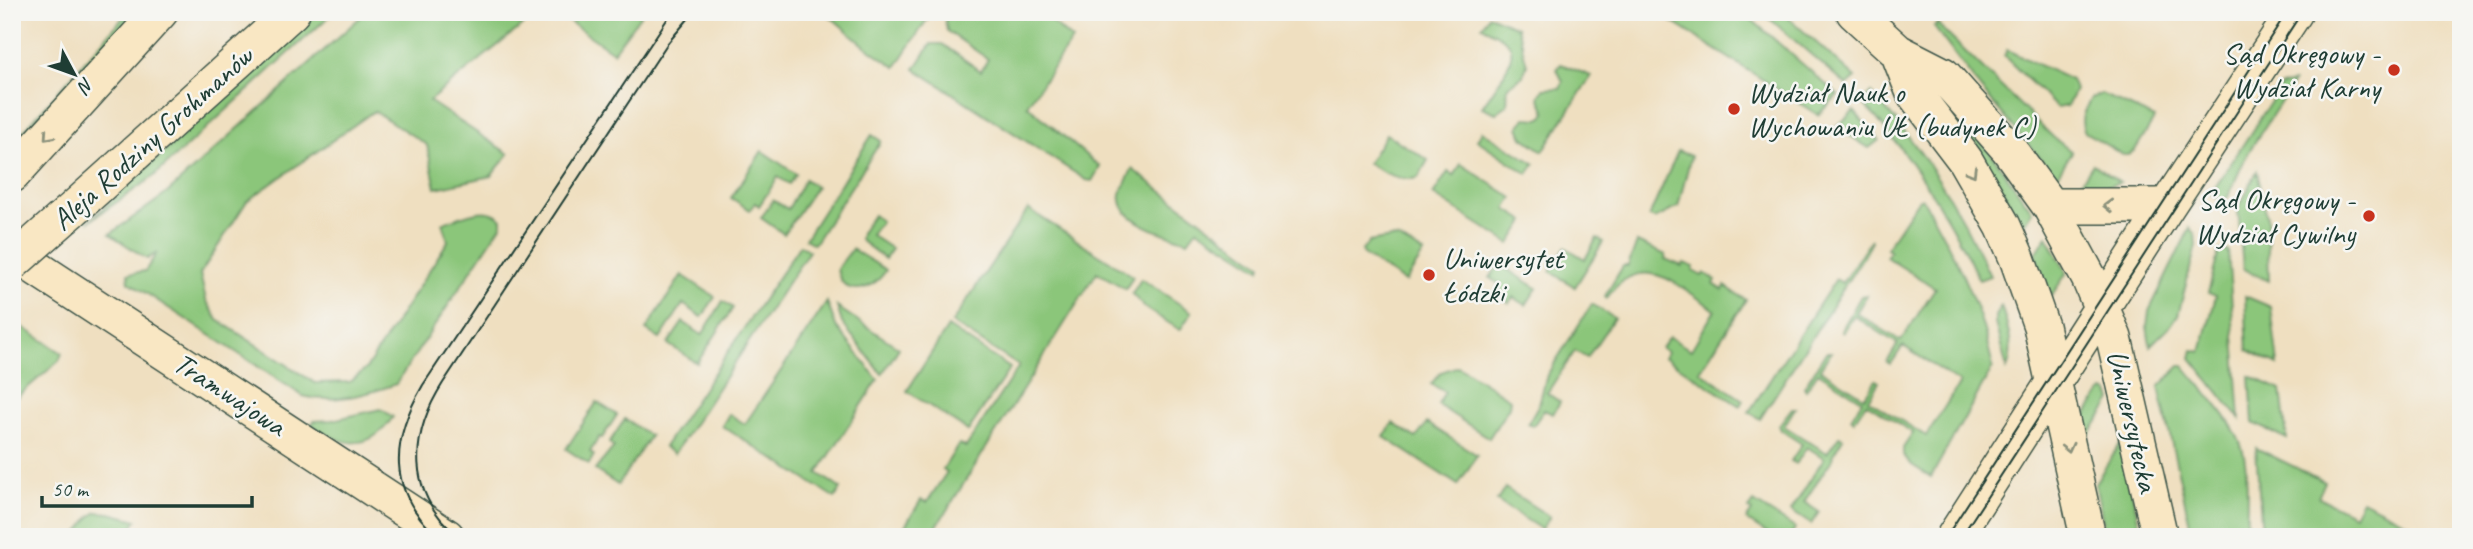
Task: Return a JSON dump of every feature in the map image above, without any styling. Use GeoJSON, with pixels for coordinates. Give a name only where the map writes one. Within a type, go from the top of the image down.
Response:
{"type":"FeatureCollection","features":[{"type":"Feature","properties":{"kind":"main road"},"geometry":{"type":"LineString","coordinates":[[13,174],[160,12]]}},
{"type":"Feature","properties":{"kind":"main road","name":"Aleja Rodziny Grohmanów"},"geometry":{"type":"LineString","coordinates":[[12,263],[292,12]]}},
{"type":"Feature","properties":{"kind":"main road"},"geometry":{"type":"LineString","coordinates":[[1854,12],[1898,52],[1914,93],[1965,160],[2003,226],[2041,326],[2088,537]]}},
{"type":"Feature","properties":{"kind":"main road"},"geometry":{"type":"LineString","coordinates":[[1954,537],[2294,12]]}},
{"type":"Feature","properties":{"kind":"main road","name":"Uniwersytecka"},"geometry":{"type":"LineString","coordinates":[[1898,52],[1943,75],[2008,148],[2050,206],[2079,258],[2103,307],[2123,371],[2160,537]]}},
{"type":"Feature","properties":{"kind":"main road"},"geometry":{"type":"LineString","coordinates":[[2050,206],[2167,206]]}},
{"type":"Feature","properties":{"kind":"main road","name":"Tramwajowa"},"geometry":{"type":"LineString","coordinates":[[12,252],[447,537]]}},
{"type":"Feature","properties":{"kind":"green space"},"geometry":{"type":"Polygon","coordinates":[[[128,12],[136,12],[14,145],[13,143],[128,12]]]}},
{"type":"Feature","properties":{"kind":"green space"},"geometry":{"type":"Polygon","coordinates":[[[316,12],[334,12],[153,177],[88,222],[316,12]]]}},
{"type":"Feature","properties":{"kind":"green space"},"geometry":{"type":"Polygon","coordinates":[[[366,12],[554,12],[528,21],[429,101],[509,154],[491,176],[436,188],[427,145],[374,111],[247,201],[200,274],[206,300],[218,320],[315,383],[350,382],[366,369],[448,241],[443,223],[482,212],[496,214],[502,219],[502,224],[396,384],[350,397],[314,398],[303,396],[129,282],[128,274],[145,271],[157,253],[147,259],[110,234],[166,194],[366,12]]]}},
{"type":"Feature","properties":{"kind":"green space"},"geometry":{"type":"Polygon","coordinates":[[[555,12],[643,12],[613,52],[555,12]]]}},
{"type":"Feature","properties":{"kind":"green space"},"geometry":{"type":"Polygon","coordinates":[[[825,12],[932,12],[896,67],[865,46],[825,12]]]}},
{"type":"Feature","properties":{"kind":"green space"},"geometry":{"type":"Polygon","coordinates":[[[951,12],[1041,12],[1072,40],[1027,105],[1100,167],[1092,181],[1086,180],[915,69],[931,44],[942,44],[981,71],[988,59],[947,31],[945,20],[951,12]]]}},
{"type":"Feature","properties":{"kind":"green space"},"geometry":{"type":"Polygon","coordinates":[[[1657,12],[1743,12],[1838,95],[1818,115],[1657,12]]]}},
{"type":"Feature","properties":{"kind":"green space"},"geometry":{"type":"Polygon","coordinates":[[[1762,12],[1782,12],[1856,78],[1847,86],[1762,12]]]}},
{"type":"Feature","properties":{"kind":"green space"},"geometry":{"type":"Polygon","coordinates":[[[1489,15],[1517,27],[1527,65],[1523,76],[1508,87],[1507,105],[1496,113],[1482,107],[1507,67],[1511,50],[1503,39],[1482,26],[1489,15]]]}},
{"type":"Feature","properties":{"kind":"green space"},"geometry":{"type":"Polygon","coordinates":[[[1937,24],[2054,138],[2072,152],[2056,177],[1981,89],[1934,27],[1937,24]]]}},
{"type":"Feature","properties":{"kind":"green space"},"geometry":{"type":"Polygon","coordinates":[[[2007,50],[2071,80],[2075,90],[2067,106],[2057,108],[2004,56],[2007,50]]]}},
{"type":"Feature","properties":{"kind":"green space"},"geometry":{"type":"Polygon","coordinates":[[[1561,64],[1591,76],[1543,151],[1523,137],[1519,127],[1526,118],[1539,119],[1545,114],[1539,96],[1544,89],[1560,88],[1563,82],[1557,69],[1561,64]]]}},
{"type":"Feature","properties":{"kind":"green space"},"geometry":{"type":"Polygon","coordinates":[[[2293,83],[2246,156],[2228,197],[2221,200],[2211,194],[2281,86],[2293,83]]]}},
{"type":"Feature","properties":{"kind":"green space"},"geometry":{"type":"Polygon","coordinates":[[[1871,93],[1907,135],[1938,179],[1966,226],[1990,276],[1979,280],[1928,187],[1897,143],[1862,102],[1871,93]]]}},
{"type":"Feature","properties":{"kind":"green space"},"geometry":{"type":"Polygon","coordinates":[[[2101,94],[2155,118],[2135,150],[2128,155],[2123,155],[2085,132],[2082,119],[2085,111],[2091,98],[2101,94]]]}},
{"type":"Feature","properties":{"kind":"green space"},"geometry":{"type":"Polygon","coordinates":[[[1854,111],[1879,140],[1869,148],[1836,127],[1854,111]]]}},
{"type":"Feature","properties":{"kind":"green space"},"geometry":{"type":"Polygon","coordinates":[[[1960,119],[1990,152],[2032,211],[2022,227],[1999,183],[1959,122],[1960,119]]]}},
{"type":"Feature","properties":{"kind":"green space"},"geometry":{"type":"Polygon","coordinates":[[[1482,131],[1535,164],[1528,174],[1477,140],[1482,131]]]}},
{"type":"Feature","properties":{"kind":"green space"},"geometry":{"type":"Polygon","coordinates":[[[1386,134],[1428,160],[1418,178],[1398,177],[1368,163],[1386,134]]]}},
{"type":"Feature","properties":{"kind":"green space"},"geometry":{"type":"Polygon","coordinates":[[[872,135],[881,141],[814,244],[805,239],[872,135]]]}},
{"type":"Feature","properties":{"kind":"green space"},"geometry":{"type":"Polygon","coordinates":[[[762,151],[796,174],[789,184],[778,177],[759,206],[755,203],[750,210],[731,198],[762,151]]]}},
{"type":"Feature","properties":{"kind":"green space"},"geometry":{"type":"Polygon","coordinates":[[[1678,151],[1691,156],[1678,207],[1655,219],[1649,217],[1678,151]]]}},
{"type":"Feature","properties":{"kind":"green space"},"geometry":{"type":"Polygon","coordinates":[[[1461,164],[1513,198],[1506,209],[1525,221],[1510,244],[1433,195],[1448,172],[1454,176],[1461,164]]]}},
{"type":"Feature","properties":{"kind":"green space"},"geometry":{"type":"Polygon","coordinates":[[[2093,164],[2120,182],[2102,188],[2078,187],[2093,164]]]}},
{"type":"Feature","properties":{"kind":"green space"},"geometry":{"type":"Polygon","coordinates":[[[1132,169],[1261,265],[1260,269],[1197,229],[1188,241],[1135,220],[1122,204],[1121,194],[1132,169]]]}},
{"type":"Feature","properties":{"kind":"green space"},"geometry":{"type":"Polygon","coordinates":[[[2257,171],[2267,217],[2269,281],[2243,269],[2238,209],[2257,171]]]}},
{"type":"Feature","properties":{"kind":"green space"},"geometry":{"type":"Polygon","coordinates":[[[805,179],[816,187],[784,234],[761,218],[773,200],[788,209],[805,179]]]}},
{"type":"Feature","properties":{"kind":"green space"},"geometry":{"type":"Polygon","coordinates":[[[1922,198],[1967,285],[1981,321],[1993,367],[1931,477],[1912,465],[1903,455],[1903,448],[1913,433],[1866,403],[1854,421],[1851,418],[1862,400],[1818,372],[1806,390],[1804,387],[1826,352],[1831,352],[1820,369],[1864,397],[1876,380],[1879,382],[1868,400],[1926,436],[1960,383],[1903,346],[1891,364],[1887,362],[1898,344],[1854,316],[1843,333],[1841,331],[1861,296],[1867,295],[1856,313],[1901,341],[1935,288],[1886,257],[1890,251],[1886,248],[1922,198]]]}},
{"type":"Feature","properties":{"kind":"green space"},"geometry":{"type":"Polygon","coordinates":[[[1028,209],[1133,276],[1126,289],[1097,272],[930,537],[898,537],[921,500],[927,502],[947,472],[943,469],[959,444],[966,447],[1019,366],[952,323],[1028,209]]]}},
{"type":"Feature","properties":{"kind":"green space"},"geometry":{"type":"Polygon","coordinates":[[[873,215],[881,221],[871,235],[892,249],[885,259],[860,240],[861,233],[873,215]]]}},
{"type":"Feature","properties":{"kind":"green space"},"geometry":{"type":"Polygon","coordinates":[[[2190,228],[2195,235],[2196,246],[2178,315],[2150,346],[2147,326],[2149,311],[2190,228]]]}},
{"type":"Feature","properties":{"kind":"green space"},"geometry":{"type":"Polygon","coordinates":[[[2047,236],[2067,273],[2051,296],[2035,255],[2047,236]]]}},
{"type":"Feature","properties":{"kind":"green space"},"geometry":{"type":"Polygon","coordinates":[[[1597,238],[1603,242],[1575,287],[1550,271],[1565,247],[1585,259],[1597,238]]]}},
{"type":"Feature","properties":{"kind":"green space"},"geometry":{"type":"Polygon","coordinates":[[[1399,239],[1424,253],[1405,282],[1363,255],[1362,250],[1369,242],[1399,239]]]}},
{"type":"Feature","properties":{"kind":"green space"},"geometry":{"type":"Polygon","coordinates":[[[1871,239],[1870,246],[1760,419],[1749,412],[1836,279],[1842,283],[1871,239]]]}},
{"type":"Feature","properties":{"kind":"green space"},"geometry":{"type":"Polygon","coordinates":[[[1637,242],[1666,255],[1665,259],[1682,266],[1684,263],[1694,267],[1693,271],[1702,276],[1704,273],[1716,280],[1714,284],[1723,290],[1725,286],[1746,300],[1700,371],[1743,400],[1740,406],[1664,357],[1667,352],[1661,348],[1669,337],[1691,350],[1715,310],[1674,282],[1647,273],[1633,275],[1620,283],[1607,298],[1605,296],[1623,266],[1628,266],[1637,242]]]}},
{"type":"Feature","properties":{"kind":"green space"},"geometry":{"type":"Polygon","coordinates":[[[800,245],[809,251],[674,454],[664,447],[800,245]]]}},
{"type":"Feature","properties":{"kind":"green space"},"geometry":{"type":"Polygon","coordinates":[[[852,249],[886,270],[880,278],[866,287],[851,288],[840,279],[837,269],[852,249]]]}},
{"type":"Feature","properties":{"kind":"green space"},"geometry":{"type":"Polygon","coordinates":[[[2219,251],[2228,251],[2240,419],[2191,358],[2193,350],[2201,352],[2216,296],[2208,293],[2219,251]]]}},
{"type":"Feature","properties":{"kind":"green space"},"geometry":{"type":"Polygon","coordinates":[[[1499,264],[1537,288],[1526,305],[1513,297],[1509,303],[1495,294],[1500,285],[1490,278],[1499,264]]]}},
{"type":"Feature","properties":{"kind":"green space"},"geometry":{"type":"Polygon","coordinates":[[[682,275],[715,297],[702,317],[683,304],[660,339],[646,330],[682,275]]]}},
{"type":"Feature","properties":{"kind":"green space"},"geometry":{"type":"Polygon","coordinates":[[[1141,279],[1192,312],[1180,330],[1145,308],[1132,294],[1141,279]]]}},
{"type":"Feature","properties":{"kind":"green space"},"geometry":{"type":"Polygon","coordinates":[[[2245,296],[2271,307],[2278,365],[2248,350],[2245,296]]]}},
{"type":"Feature","properties":{"kind":"green space"},"geometry":{"type":"Polygon","coordinates":[[[723,301],[733,308],[697,363],[668,344],[683,322],[702,335],[723,301]]]}},
{"type":"Feature","properties":{"kind":"green space"},"geometry":{"type":"Polygon","coordinates":[[[827,302],[836,326],[878,380],[818,473],[841,489],[835,498],[722,426],[729,414],[745,424],[827,302]]]}},
{"type":"Feature","properties":{"kind":"green space"},"geometry":{"type":"Polygon","coordinates":[[[1592,304],[1614,318],[1587,358],[1575,351],[1547,393],[1560,402],[1553,414],[1544,410],[1533,426],[1528,423],[1539,404],[1547,375],[1592,304]]]}},
{"type":"Feature","properties":{"kind":"green space"},"geometry":{"type":"Polygon","coordinates":[[[2001,306],[2010,345],[2007,369],[1995,323],[1995,316],[2001,306]]]}},
{"type":"Feature","properties":{"kind":"green space"},"geometry":{"type":"Polygon","coordinates":[[[837,307],[899,348],[882,374],[842,323],[837,307]]]}},
{"type":"Feature","properties":{"kind":"green space"},"geometry":{"type":"Polygon","coordinates":[[[12,320],[62,353],[59,361],[12,401],[12,320]]]}},
{"type":"Feature","properties":{"kind":"green space"},"geometry":{"type":"Polygon","coordinates":[[[948,327],[1010,368],[968,431],[907,391],[948,327]]]}},
{"type":"Feature","properties":{"kind":"green space"},"geometry":{"type":"Polygon","coordinates":[[[1458,366],[1510,399],[1509,407],[1489,438],[1438,405],[1445,392],[1431,384],[1441,372],[1458,366]]]}},
{"type":"Feature","properties":{"kind":"green space"},"geometry":{"type":"Polygon","coordinates":[[[2180,366],[2184,366],[2218,406],[2239,440],[2246,471],[2247,532],[2191,529],[2159,387],[2180,366]]]}},
{"type":"Feature","properties":{"kind":"green space"},"geometry":{"type":"Polygon","coordinates":[[[2250,376],[2281,390],[2287,439],[2253,423],[2250,376]]]}},
{"type":"Feature","properties":{"kind":"green space"},"geometry":{"type":"Polygon","coordinates":[[[2104,391],[2109,393],[2112,400],[2085,441],[2081,423],[2104,391]]]}},
{"type":"Feature","properties":{"kind":"green space"},"geometry":{"type":"Polygon","coordinates":[[[597,402],[617,415],[590,452],[594,455],[589,464],[566,449],[597,402]]]}},
{"type":"Feature","properties":{"kind":"green space"},"geometry":{"type":"Polygon","coordinates":[[[1792,408],[1795,408],[1784,426],[1827,453],[1839,436],[1843,438],[1804,502],[1819,512],[1811,524],[1791,511],[1824,458],[1807,447],[1796,464],[1791,461],[1802,444],[1781,430],[1779,425],[1792,408]]]}},
{"type":"Feature","properties":{"kind":"green space"},"geometry":{"type":"Polygon","coordinates":[[[381,409],[393,417],[384,429],[365,441],[344,441],[311,425],[314,421],[332,420],[381,409]]]}},
{"type":"Feature","properties":{"kind":"green space"},"geometry":{"type":"Polygon","coordinates":[[[625,419],[650,436],[618,485],[595,470],[614,447],[609,443],[625,419]]]}},
{"type":"Feature","properties":{"kind":"green space"},"geometry":{"type":"Polygon","coordinates":[[[1393,423],[1416,438],[1427,423],[1477,455],[1458,485],[1384,437],[1393,423]]]}},
{"type":"Feature","properties":{"kind":"green space"},"geometry":{"type":"Polygon","coordinates":[[[2121,443],[2142,537],[2106,537],[2095,483],[2121,443]]]}},
{"type":"Feature","properties":{"kind":"green space"},"geometry":{"type":"Polygon","coordinates":[[[2256,448],[2325,482],[2318,497],[2354,515],[2362,500],[2418,528],[2461,532],[2461,537],[2262,535],[2256,448]]]}},
{"type":"Feature","properties":{"kind":"green space"},"geometry":{"type":"Polygon","coordinates":[[[1505,488],[1550,517],[1541,529],[1497,501],[1505,488]]]}},
{"type":"Feature","properties":{"kind":"green space"},"geometry":{"type":"Polygon","coordinates":[[[1754,502],[1795,528],[1790,537],[1772,537],[1746,520],[1754,502]]]}},
{"type":"Feature","properties":{"kind":"green space"},"geometry":{"type":"Polygon","coordinates":[[[97,512],[137,520],[126,537],[89,537],[83,533],[80,537],[75,537],[97,512]]]}},
{"type":"Feature","properties":{"kind":"tram line"},"geometry":{"type":"LineString","coordinates":[[438,537],[421,519],[409,501],[402,483],[400,445],[412,405],[672,12]]}},
{"type":"Feature","properties":{"kind":"tram line"},"geometry":{"type":"LineString","coordinates":[[459,537],[429,502],[418,464],[419,444],[432,403],[667,44],[694,12]]}},
{"type":"Feature","properties":{"kind":"tram line"},"geometry":{"type":"LineString","coordinates":[[1946,537],[2287,12]]}},
{"type":"Feature","properties":{"kind":"tram line"},"geometry":{"type":"LineString","coordinates":[[1961,537],[2302,12]]}},
{"type":"Feature","properties":{"kind":"place","name":"Sąd Okręgowy - Wydział Karny"},"geometry":{"type":"Point","coordinates":[2394,70]}},
{"type":"Feature","properties":{"kind":"place","name":"Wydział Nauk o Wychowaniu UŁ (budynek C)"},"geometry":{"type":"Point","coordinates":[1734,109]}},
{"type":"Feature","properties":{"kind":"place","name":"Sąd Okręgowy - Wydział Cywilny"},"geometry":{"type":"Point","coordinates":[2369,216]}},
{"type":"Feature","properties":{"kind":"place","name":"Uniwersytet Łódzki"},"geometry":{"type":"Point","coordinates":[1429,275]}}]}
